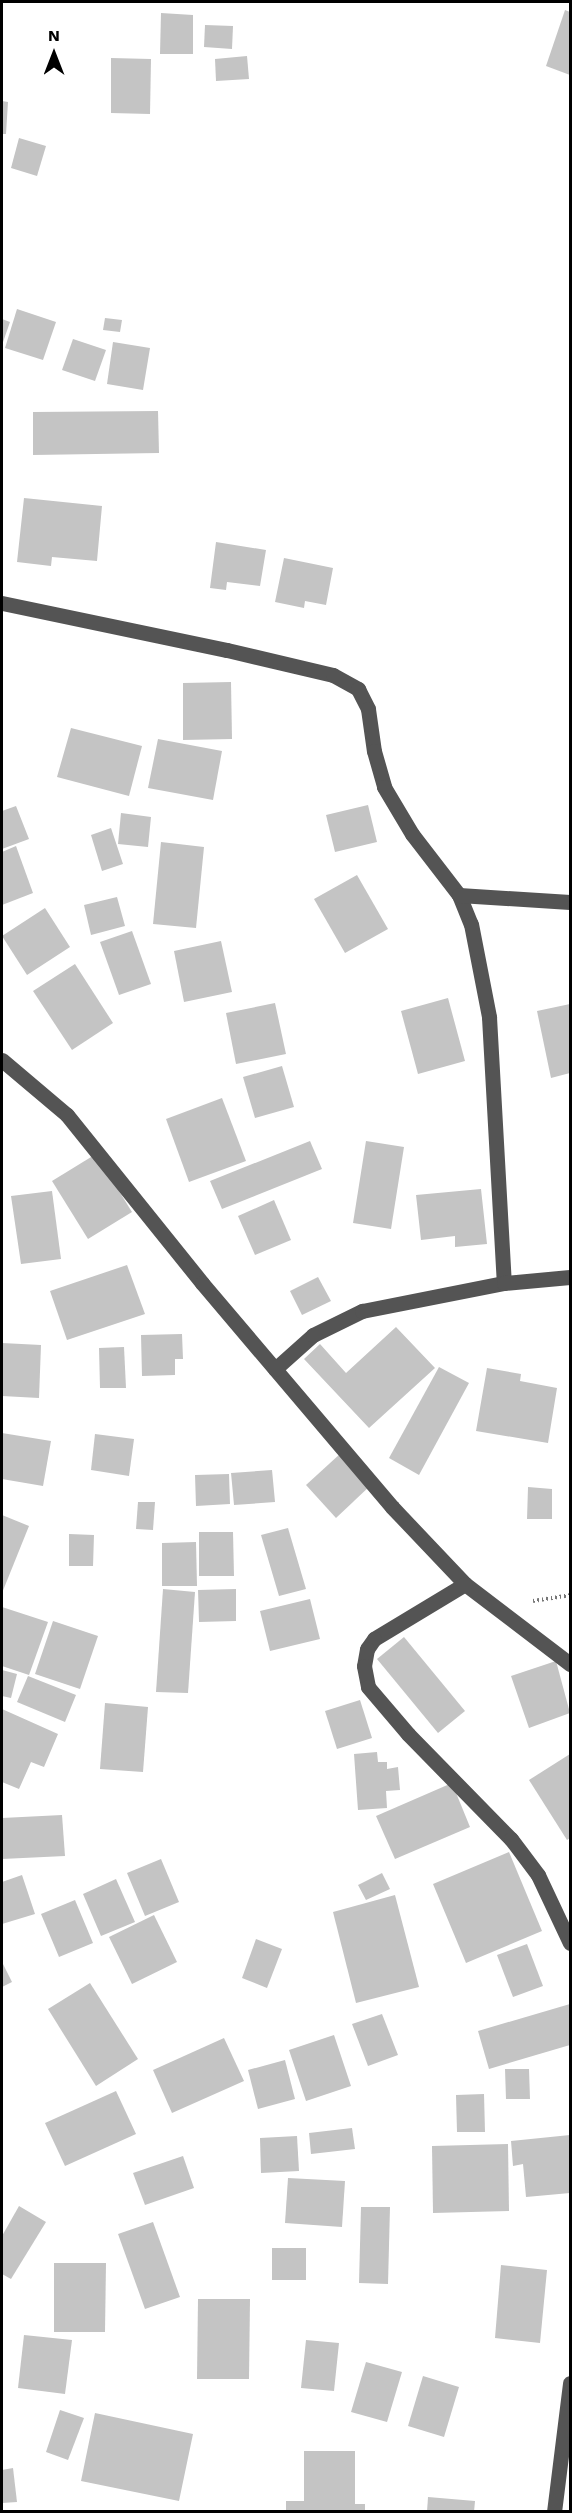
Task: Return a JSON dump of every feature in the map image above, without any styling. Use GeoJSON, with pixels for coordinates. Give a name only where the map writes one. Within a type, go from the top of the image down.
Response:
{"type":"FeatureCollection","features":[{"type":"Feature","properties":{"kind":"street"},"geometry":{"type":"LineString","coordinates":[[2,603],[227,650],[348,681],[358,689],[368,709],[379,772],[392,801],[459,895],[471,924],[489,1017],[504,1283]]}},
{"type":"Feature","properties":{"kind":"street"},"geometry":{"type":"LineString","coordinates":[[459,895],[570,902]]}},
{"type":"Feature","properties":{"kind":"street"},"geometry":{"type":"LineString","coordinates":[[2,1060],[67,1115],[275,1370],[392,1507],[465,1584],[570,1664]]}},
{"type":"Feature","properties":{"kind":"street"},"geometry":{"type":"LineString","coordinates":[[275,1370],[313,1335],[354,1314],[504,1283],[570,1277]]}},
{"type":"Feature","properties":{"kind":"street"},"geometry":{"type":"LineString","coordinates":[[465,1584],[374,1639],[364,1666],[368,1687],[408,1734],[511,1839],[538,1875],[570,1943]]}},
{"type":"Feature","properties":{"kind":"street"},"geometry":{"type":"LineString","coordinates":[[554,2511],[570,2383]]}},
{"type":"Feature","properties":{"kind":"building"},"geometry":{"type":"Polygon","coordinates":[[[565,10],[570,12],[570,75],[546,66],[565,10]]]}},
{"type":"Feature","properties":{"kind":"building"},"geometry":{"type":"Polygon","coordinates":[[[161,13],[193,15],[193,54],[160,54],[161,13]]]}},
{"type":"Feature","properties":{"kind":"building"},"geometry":{"type":"Polygon","coordinates":[[[205,25],[233,26],[232,49],[204,47],[205,25]]]}},
{"type":"Feature","properties":{"kind":"building"},"geometry":{"type":"Polygon","coordinates":[[[247,56],[249,79],[216,81],[215,59],[247,56]]]}},
{"type":"Feature","properties":{"kind":"building"},"geometry":{"type":"Polygon","coordinates":[[[111,58],[151,59],[150,114],[111,113],[111,58]]]}},
{"type":"Feature","properties":{"kind":"building"},"geometry":{"type":"Polygon","coordinates":[[[2,101],[8,102],[6,134],[2,134],[2,101]]]}},
{"type":"Feature","properties":{"kind":"building"},"geometry":{"type":"Polygon","coordinates":[[[19,138],[46,146],[37,176],[11,168],[19,138]]]}},
{"type":"Feature","properties":{"kind":"building"},"geometry":{"type":"Polygon","coordinates":[[[17,309],[56,322],[43,360],[5,348],[17,309]]]}},
{"type":"Feature","properties":{"kind":"building"},"geometry":{"type":"Polygon","coordinates":[[[105,318],[122,320],[120,332],[103,330],[105,318]]]}},
{"type":"Feature","properties":{"kind":"building"},"geometry":{"type":"Polygon","coordinates":[[[2,319],[10,322],[2,345],[2,319]]]}},
{"type":"Feature","properties":{"kind":"building"},"geometry":{"type":"Polygon","coordinates":[[[73,339],[106,350],[95,381],[62,370],[73,339]]]}},
{"type":"Feature","properties":{"kind":"building"},"geometry":{"type":"Polygon","coordinates":[[[113,342],[150,348],[143,390],[107,384],[113,342]]]}},
{"type":"Feature","properties":{"kind":"building"},"geometry":{"type":"Polygon","coordinates":[[[158,411],[159,453],[33,455],[33,412],[158,411]]]}},
{"type":"Feature","properties":{"kind":"building"},"geometry":{"type":"Polygon","coordinates":[[[24,498],[102,506],[97,561],[52,557],[51,566],[17,562],[24,498]]]}},
{"type":"Feature","properties":{"kind":"building"},"geometry":{"type":"Polygon","coordinates":[[[216,542],[266,550],[260,586],[227,582],[226,590],[210,588],[216,542]]]}},
{"type":"Feature","properties":{"kind":"building"},"geometry":{"type":"Polygon","coordinates":[[[284,558],[333,568],[326,605],[305,601],[304,608],[275,602],[284,558]]]}},
{"type":"Feature","properties":{"kind":"building"},"geometry":{"type":"Polygon","coordinates":[[[231,682],[232,739],[183,740],[183,683],[231,682]]]}},
{"type":"Feature","properties":{"kind":"building"},"geometry":{"type":"Polygon","coordinates":[[[71,728],[142,746],[129,796],[57,777],[71,728]]]}},
{"type":"Feature","properties":{"kind":"building"},"geometry":{"type":"Polygon","coordinates":[[[158,739],[222,751],[213,800],[148,788],[158,739]]]}},
{"type":"Feature","properties":{"kind":"building"},"geometry":{"type":"Polygon","coordinates":[[[368,805],[377,842],[335,852],[326,815],[368,805]]]}},
{"type":"Feature","properties":{"kind":"building"},"geometry":{"type":"Polygon","coordinates":[[[16,806],[29,839],[2,849],[2,811],[16,806]]]}},
{"type":"Feature","properties":{"kind":"building"},"geometry":{"type":"Polygon","coordinates":[[[121,813],[151,817],[148,847],[118,844],[121,813]]]}},
{"type":"Feature","properties":{"kind":"building"},"geometry":{"type":"Polygon","coordinates":[[[111,828],[123,864],[102,871],[91,835],[111,828]]]}},
{"type":"Feature","properties":{"kind":"building"},"geometry":{"type":"Polygon","coordinates":[[[161,842],[204,847],[196,928],[153,924],[161,842]]]}},
{"type":"Feature","properties":{"kind":"building"},"geometry":{"type":"Polygon","coordinates":[[[16,846],[33,893],[2,905],[2,852],[16,846]]]}},
{"type":"Feature","properties":{"kind":"building"},"geometry":{"type":"Polygon","coordinates":[[[357,875],[388,929],[345,953],[314,899],[357,875]]]}},
{"type":"Feature","properties":{"kind":"building"},"geometry":{"type":"Polygon","coordinates":[[[117,897],[125,926],[91,935],[84,905],[117,897]]]}},
{"type":"Feature","properties":{"kind":"building"},"geometry":{"type":"Polygon","coordinates":[[[45,908],[70,947],[27,975],[2,936],[45,908]]]}},
{"type":"Feature","properties":{"kind":"building"},"geometry":{"type":"Polygon","coordinates":[[[132,931],[151,984],[119,995],[100,942],[132,931]]]}},
{"type":"Feature","properties":{"kind":"building"},"geometry":{"type":"Polygon","coordinates":[[[221,941],[232,992],[184,1002],[174,951],[221,941]]]}},
{"type":"Feature","properties":{"kind":"building"},"geometry":{"type":"Polygon","coordinates":[[[75,964],[113,1023],[72,1050],[33,991],[75,964]]]}},
{"type":"Feature","properties":{"kind":"building"},"geometry":{"type":"Polygon","coordinates":[[[448,998],[465,1061],[418,1074],[401,1011],[448,998]]]}},
{"type":"Feature","properties":{"kind":"building"},"geometry":{"type":"Polygon","coordinates":[[[275,1003],[286,1054],[236,1064],[226,1013],[275,1003]]]}},
{"type":"Feature","properties":{"kind":"building"},"geometry":{"type":"Polygon","coordinates":[[[570,1004],[570,1073],[551,1078],[537,1011],[570,1004]]]}},
{"type":"Feature","properties":{"kind":"building"},"geometry":{"type":"Polygon","coordinates":[[[282,1066],[294,1107],[255,1118],[243,1077],[282,1066]]]}},
{"type":"Feature","properties":{"kind":"building"},"geometry":{"type":"Polygon","coordinates":[[[222,1098],[246,1161],[189,1182],[166,1119],[222,1098]]]}},
{"type":"Feature","properties":{"kind":"building"},"geometry":{"type":"Polygon","coordinates":[[[310,1141],[322,1169],[222,1209],[210,1181],[310,1141]]]}},
{"type":"Feature","properties":{"kind":"building"},"geometry":{"type":"Polygon","coordinates":[[[366,1141],[404,1147],[391,1229],[353,1223],[366,1141]]]}},
{"type":"Feature","properties":{"kind":"building"},"geometry":{"type":"Polygon","coordinates":[[[96,1154],[132,1212],[88,1239],[52,1181],[96,1154]]]}},
{"type":"Feature","properties":{"kind":"building"},"geometry":{"type":"Polygon","coordinates":[[[481,1189],[487,1244],[455,1247],[455,1236],[421,1240],[416,1195],[481,1189]]]}},
{"type":"Feature","properties":{"kind":"building"},"geometry":{"type":"Polygon","coordinates":[[[52,1191],[61,1259],[21,1264],[11,1196],[52,1191]]]}},
{"type":"Feature","properties":{"kind":"building"},"geometry":{"type":"Polygon","coordinates":[[[274,1200],[291,1240],[255,1255],[238,1216],[274,1200]]]}},
{"type":"Feature","properties":{"kind":"building"},"geometry":{"type":"Polygon","coordinates":[[[127,1265],[145,1314],[67,1340],[50,1291],[127,1265]]]}},
{"type":"Feature","properties":{"kind":"building"},"geometry":{"type":"Polygon","coordinates":[[[318,1277],[331,1301],[302,1315],[290,1291],[318,1277]]]}},
{"type":"Feature","properties":{"kind":"building"},"geometry":{"type":"Polygon","coordinates":[[[396,1327],[435,1368],[369,1428],[304,1359],[320,1344],[346,1373],[396,1327]]]}},
{"type":"Feature","properties":{"kind":"building"},"geometry":{"type":"Polygon","coordinates":[[[182,1334],[183,1359],[175,1359],[175,1375],[142,1376],[141,1335],[182,1334]]]}},
{"type":"Feature","properties":{"kind":"building"},"geometry":{"type":"Polygon","coordinates":[[[2,1343],[41,1345],[39,1398],[2,1396],[2,1343]]]}},
{"type":"Feature","properties":{"kind":"building"},"geometry":{"type":"Polygon","coordinates":[[[124,1347],[126,1388],[100,1388],[99,1348],[124,1347]]]}},
{"type":"Feature","properties":{"kind":"building"},"geometry":{"type":"Polygon","coordinates":[[[439,1367],[469,1383],[419,1475],[389,1458],[439,1367]]]}},
{"type":"Feature","properties":{"kind":"building"},"geometry":{"type":"Polygon","coordinates":[[[487,1368],[521,1374],[520,1381],[557,1388],[548,1443],[476,1431],[487,1368]]]}},
{"type":"Feature","properties":{"kind":"building"},"geometry":{"type":"Polygon","coordinates":[[[2,1433],[51,1441],[43,1486],[2,1479],[2,1433]]]}},
{"type":"Feature","properties":{"kind":"building"},"geometry":{"type":"Polygon","coordinates":[[[95,1434],[134,1439],[129,1476],[91,1470],[95,1434]]]}},
{"type":"Feature","properties":{"kind":"building"},"geometry":{"type":"Polygon","coordinates":[[[341,1453],[371,1485],[336,1518],[306,1485],[341,1453]]]}},
{"type":"Feature","properties":{"kind":"building"},"geometry":{"type":"Polygon","coordinates":[[[272,1470],[275,1502],[234,1505],[231,1473],[272,1470]]]}},
{"type":"Feature","properties":{"kind":"building"},"geometry":{"type":"Polygon","coordinates":[[[229,1474],[230,1504],[196,1506],[195,1475],[229,1474]]]}},
{"type":"Feature","properties":{"kind":"building"},"geometry":{"type":"Polygon","coordinates":[[[528,1487],[552,1489],[552,1519],[527,1519],[528,1487]]]}},
{"type":"Feature","properties":{"kind":"building"},"geometry":{"type":"Polygon","coordinates":[[[138,1502],[155,1502],[153,1530],[136,1529],[138,1502]]]}},
{"type":"Feature","properties":{"kind":"building"},"geometry":{"type":"Polygon","coordinates":[[[2,1515],[29,1526],[2,1593],[2,1515]]]}},
{"type":"Feature","properties":{"kind":"building"},"geometry":{"type":"Polygon","coordinates":[[[288,1528],[306,1589],[279,1596],[261,1535],[288,1528]]]}},
{"type":"Feature","properties":{"kind":"building"},"geometry":{"type":"Polygon","coordinates":[[[199,1532],[233,1532],[234,1576],[199,1576],[199,1532]]]}},
{"type":"Feature","properties":{"kind":"building"},"geometry":{"type":"Polygon","coordinates":[[[69,1534],[94,1535],[93,1566],[69,1566],[69,1534]]]}},
{"type":"Feature","properties":{"kind":"building"},"geometry":{"type":"Polygon","coordinates":[[[196,1542],[197,1586],[162,1586],[162,1543],[196,1542]]]}},
{"type":"Feature","properties":{"kind":"building"},"geometry":{"type":"Polygon","coordinates":[[[163,1589],[195,1592],[188,1693],[156,1692],[163,1589]]]}},
{"type":"Feature","properties":{"kind":"building"},"geometry":{"type":"Polygon","coordinates":[[[236,1589],[236,1621],[199,1622],[198,1590],[236,1589]]]}},
{"type":"Feature","properties":{"kind":"building"},"geometry":{"type":"Polygon","coordinates":[[[310,1599],[320,1639],[270,1651],[260,1611],[310,1599]]]}},
{"type":"Feature","properties":{"kind":"building"},"geometry":{"type":"Polygon","coordinates":[[[2,1607],[48,1622],[29,1675],[2,1666],[2,1607]]]}},
{"type":"Feature","properties":{"kind":"building"},"geometry":{"type":"Polygon","coordinates":[[[53,1621],[98,1636],[80,1689],[35,1674],[53,1621]]]}},
{"type":"Feature","properties":{"kind":"building"},"geometry":{"type":"Polygon","coordinates":[[[404,1637],[465,1711],[438,1733],[377,1659],[404,1637]]]}},
{"type":"Feature","properties":{"kind":"building"},"geometry":{"type":"Polygon","coordinates":[[[556,1661],[570,1713],[529,1728],[511,1676],[556,1661]]]}},
{"type":"Feature","properties":{"kind":"building"},"geometry":{"type":"Polygon","coordinates":[[[2,1670],[17,1674],[11,1698],[2,1696],[2,1670]]]}},
{"type":"Feature","properties":{"kind":"building"},"geometry":{"type":"Polygon","coordinates":[[[28,1676],[76,1695],[65,1722],[17,1702],[28,1676]]]}},
{"type":"Feature","properties":{"kind":"building"},"geometry":{"type":"Polygon","coordinates":[[[360,1700],[372,1738],[337,1749],[325,1711],[360,1700]]]}},
{"type":"Feature","properties":{"kind":"building"},"geometry":{"type":"Polygon","coordinates":[[[105,1703],[148,1707],[143,1772],[100,1769],[105,1703]]]}},
{"type":"Feature","properties":{"kind":"building"},"geometry":{"type":"Polygon","coordinates":[[[2,1709],[58,1734],[44,1767],[31,1762],[19,1789],[2,1782],[2,1709]]]}},
{"type":"Feature","properties":{"kind":"building"},"geometry":{"type":"Polygon","coordinates":[[[377,1752],[378,1762],[387,1762],[387,1769],[398,1767],[400,1790],[386,1791],[387,1808],[358,1810],[354,1754],[377,1752]]]}},
{"type":"Feature","properties":{"kind":"building"},"geometry":{"type":"Polygon","coordinates":[[[570,1754],[570,1838],[567,1840],[529,1780],[570,1754]]]}},
{"type":"Feature","properties":{"kind":"building"},"geometry":{"type":"Polygon","coordinates":[[[452,1783],[470,1827],[395,1859],[376,1816],[452,1783]]]}},
{"type":"Feature","properties":{"kind":"building"},"geometry":{"type":"Polygon","coordinates":[[[62,1815],[65,1856],[2,1859],[2,1818],[62,1815]]]}},
{"type":"Feature","properties":{"kind":"building"},"geometry":{"type":"Polygon","coordinates":[[[509,1852],[542,1931],[466,1963],[433,1884],[509,1852]]]}},
{"type":"Feature","properties":{"kind":"building"},"geometry":{"type":"Polygon","coordinates":[[[161,1859],[179,1902],[145,1916],[127,1873],[161,1859]]]}},
{"type":"Feature","properties":{"kind":"building"},"geometry":{"type":"Polygon","coordinates":[[[382,1873],[390,1889],[366,1900],[358,1885],[382,1873]]]}},
{"type":"Feature","properties":{"kind":"building"},"geometry":{"type":"Polygon","coordinates":[[[22,1875],[35,1914],[2,1924],[2,1882],[22,1875]]]}},
{"type":"Feature","properties":{"kind":"building"},"geometry":{"type":"Polygon","coordinates":[[[116,1879],[135,1922],[101,1936],[83,1894],[116,1879]]]}},
{"type":"Feature","properties":{"kind":"building"},"geometry":{"type":"Polygon","coordinates":[[[395,1895],[419,1987],[356,2003],[333,1912],[395,1895]]]}},
{"type":"Feature","properties":{"kind":"building"},"geometry":{"type":"Polygon","coordinates":[[[75,1900],[93,1943],[59,1957],[41,1914],[75,1900]]]}},
{"type":"Feature","properties":{"kind":"building"},"geometry":{"type":"Polygon","coordinates":[[[154,1915],[177,1962],[132,1984],[109,1937],[154,1915]]]}},
{"type":"Feature","properties":{"kind":"building"},"geometry":{"type":"Polygon","coordinates":[[[256,1939],[282,1949],[267,1988],[242,1978],[256,1939]]]}},
{"type":"Feature","properties":{"kind":"building"},"geometry":{"type":"Polygon","coordinates":[[[527,1944],[543,1986],[513,1997],[497,1955],[527,1944]]]}},
{"type":"Feature","properties":{"kind":"building"},"geometry":{"type":"Polygon","coordinates":[[[2,1962],[12,1982],[2,1987],[2,1962]]]}},
{"type":"Feature","properties":{"kind":"building"},"geometry":{"type":"Polygon","coordinates":[[[90,1983],[138,2059],[96,2086],[48,2009],[90,1983]]]}},
{"type":"Feature","properties":{"kind":"building"},"geometry":{"type":"Polygon","coordinates":[[[570,2004],[570,2045],[489,2069],[478,2031],[570,2004]]]}},
{"type":"Feature","properties":{"kind":"building"},"geometry":{"type":"Polygon","coordinates":[[[382,2014],[398,2055],[368,2066],[352,2024],[382,2014]]]}},
{"type":"Feature","properties":{"kind":"building"},"geometry":{"type":"Polygon","coordinates":[[[334,2035],[351,2086],[306,2101],[289,2050],[334,2035]]]}},
{"type":"Feature","properties":{"kind":"building"},"geometry":{"type":"Polygon","coordinates":[[[224,2038],[244,2081],[172,2113],[153,2070],[224,2038]]]}},
{"type":"Feature","properties":{"kind":"building"},"geometry":{"type":"Polygon","coordinates":[[[285,2060],[295,2099],[258,2109],[248,2070],[285,2060]]]}},
{"type":"Feature","properties":{"kind":"building"},"geometry":{"type":"Polygon","coordinates":[[[505,2069],[529,2069],[530,2099],[506,2099],[505,2069]]]}},
{"type":"Feature","properties":{"kind":"building"},"geometry":{"type":"Polygon","coordinates":[[[116,2091],[136,2134],[65,2166],[45,2123],[116,2091]]]}},
{"type":"Feature","properties":{"kind":"building"},"geometry":{"type":"Polygon","coordinates":[[[484,2094],[485,2132],[457,2132],[456,2095],[484,2094]]]}},
{"type":"Feature","properties":{"kind":"building"},"geometry":{"type":"Polygon","coordinates":[[[352,2128],[355,2149],[311,2154],[309,2133],[352,2128]]]}},
{"type":"Feature","properties":{"kind":"building"},"geometry":{"type":"Polygon","coordinates":[[[570,2135],[570,2193],[526,2197],[523,2164],[513,2166],[511,2141],[570,2135]]]}},
{"type":"Feature","properties":{"kind":"building"},"geometry":{"type":"Polygon","coordinates":[[[297,2136],[299,2171],[261,2173],[260,2138],[297,2136]]]}},
{"type":"Feature","properties":{"kind":"building"},"geometry":{"type":"Polygon","coordinates":[[[508,2144],[509,2211],[433,2213],[432,2146],[508,2144]]]}},
{"type":"Feature","properties":{"kind":"building"},"geometry":{"type":"Polygon","coordinates":[[[183,2156],[194,2188],[145,2205],[133,2173],[183,2156]]]}},
{"type":"Feature","properties":{"kind":"building"},"geometry":{"type":"Polygon","coordinates":[[[288,2178],[345,2181],[342,2227],[285,2223],[288,2178]]]}},
{"type":"Feature","properties":{"kind":"building"},"geometry":{"type":"Polygon","coordinates":[[[19,2206],[46,2222],[11,2279],[2,2274],[2,2236],[19,2206]]]}},
{"type":"Feature","properties":{"kind":"building"},"geometry":{"type":"Polygon","coordinates":[[[361,2207],[390,2207],[388,2284],[359,2283],[361,2207]]]}},
{"type":"Feature","properties":{"kind":"building"},"geometry":{"type":"Polygon","coordinates":[[[153,2222],[180,2297],[145,2309],[118,2234],[153,2222]]]}},
{"type":"Feature","properties":{"kind":"building"},"geometry":{"type":"Polygon","coordinates":[[[272,2248],[306,2248],[306,2280],[272,2280],[272,2248]]]}},
{"type":"Feature","properties":{"kind":"building"},"geometry":{"type":"Polygon","coordinates":[[[54,2263],[106,2263],[105,2332],[54,2332],[54,2263]]]}},
{"type":"Feature","properties":{"kind":"building"},"geometry":{"type":"Polygon","coordinates":[[[501,2265],[547,2270],[540,2343],[495,2338],[501,2265]]]}},
{"type":"Feature","properties":{"kind":"building"},"geometry":{"type":"Polygon","coordinates":[[[198,2299],[250,2299],[249,2379],[197,2379],[198,2299]]]}},
{"type":"Feature","properties":{"kind":"building"},"geometry":{"type":"Polygon","coordinates":[[[24,2335],[72,2340],[65,2394],[18,2388],[24,2335]]]}},
{"type":"Feature","properties":{"kind":"building"},"geometry":{"type":"Polygon","coordinates":[[[306,2340],[339,2343],[334,2391],[301,2388],[306,2340]]]}},
{"type":"Feature","properties":{"kind":"building"},"geometry":{"type":"Polygon","coordinates":[[[366,2362],[402,2372],[387,2422],[351,2412],[366,2362]]]}},
{"type":"Feature","properties":{"kind":"building"},"geometry":{"type":"Polygon","coordinates":[[[423,2376],[459,2387],[444,2437],[408,2426],[423,2376]]]}},
{"type":"Feature","properties":{"kind":"building"},"geometry":{"type":"Polygon","coordinates":[[[60,2410],[84,2418],[68,2460],[46,2452],[60,2410]]]}},
{"type":"Feature","properties":{"kind":"building"},"geometry":{"type":"Polygon","coordinates":[[[95,2413],[193,2434],[179,2501],[81,2481],[95,2413]]]}},
{"type":"Feature","properties":{"kind":"building"},"geometry":{"type":"Polygon","coordinates":[[[304,2451],[355,2451],[355,2504],[365,2504],[365,2512],[286,2512],[286,2501],[304,2501],[304,2451]]]}},
{"type":"Feature","properties":{"kind":"building"},"geometry":{"type":"Polygon","coordinates":[[[13,2468],[17,2502],[2,2503],[2,2470],[13,2468]]]}},
{"type":"Feature","properties":{"kind":"building"},"geometry":{"type":"Polygon","coordinates":[[[428,2497],[475,2501],[474,2512],[427,2512],[428,2497]]]}}]}
